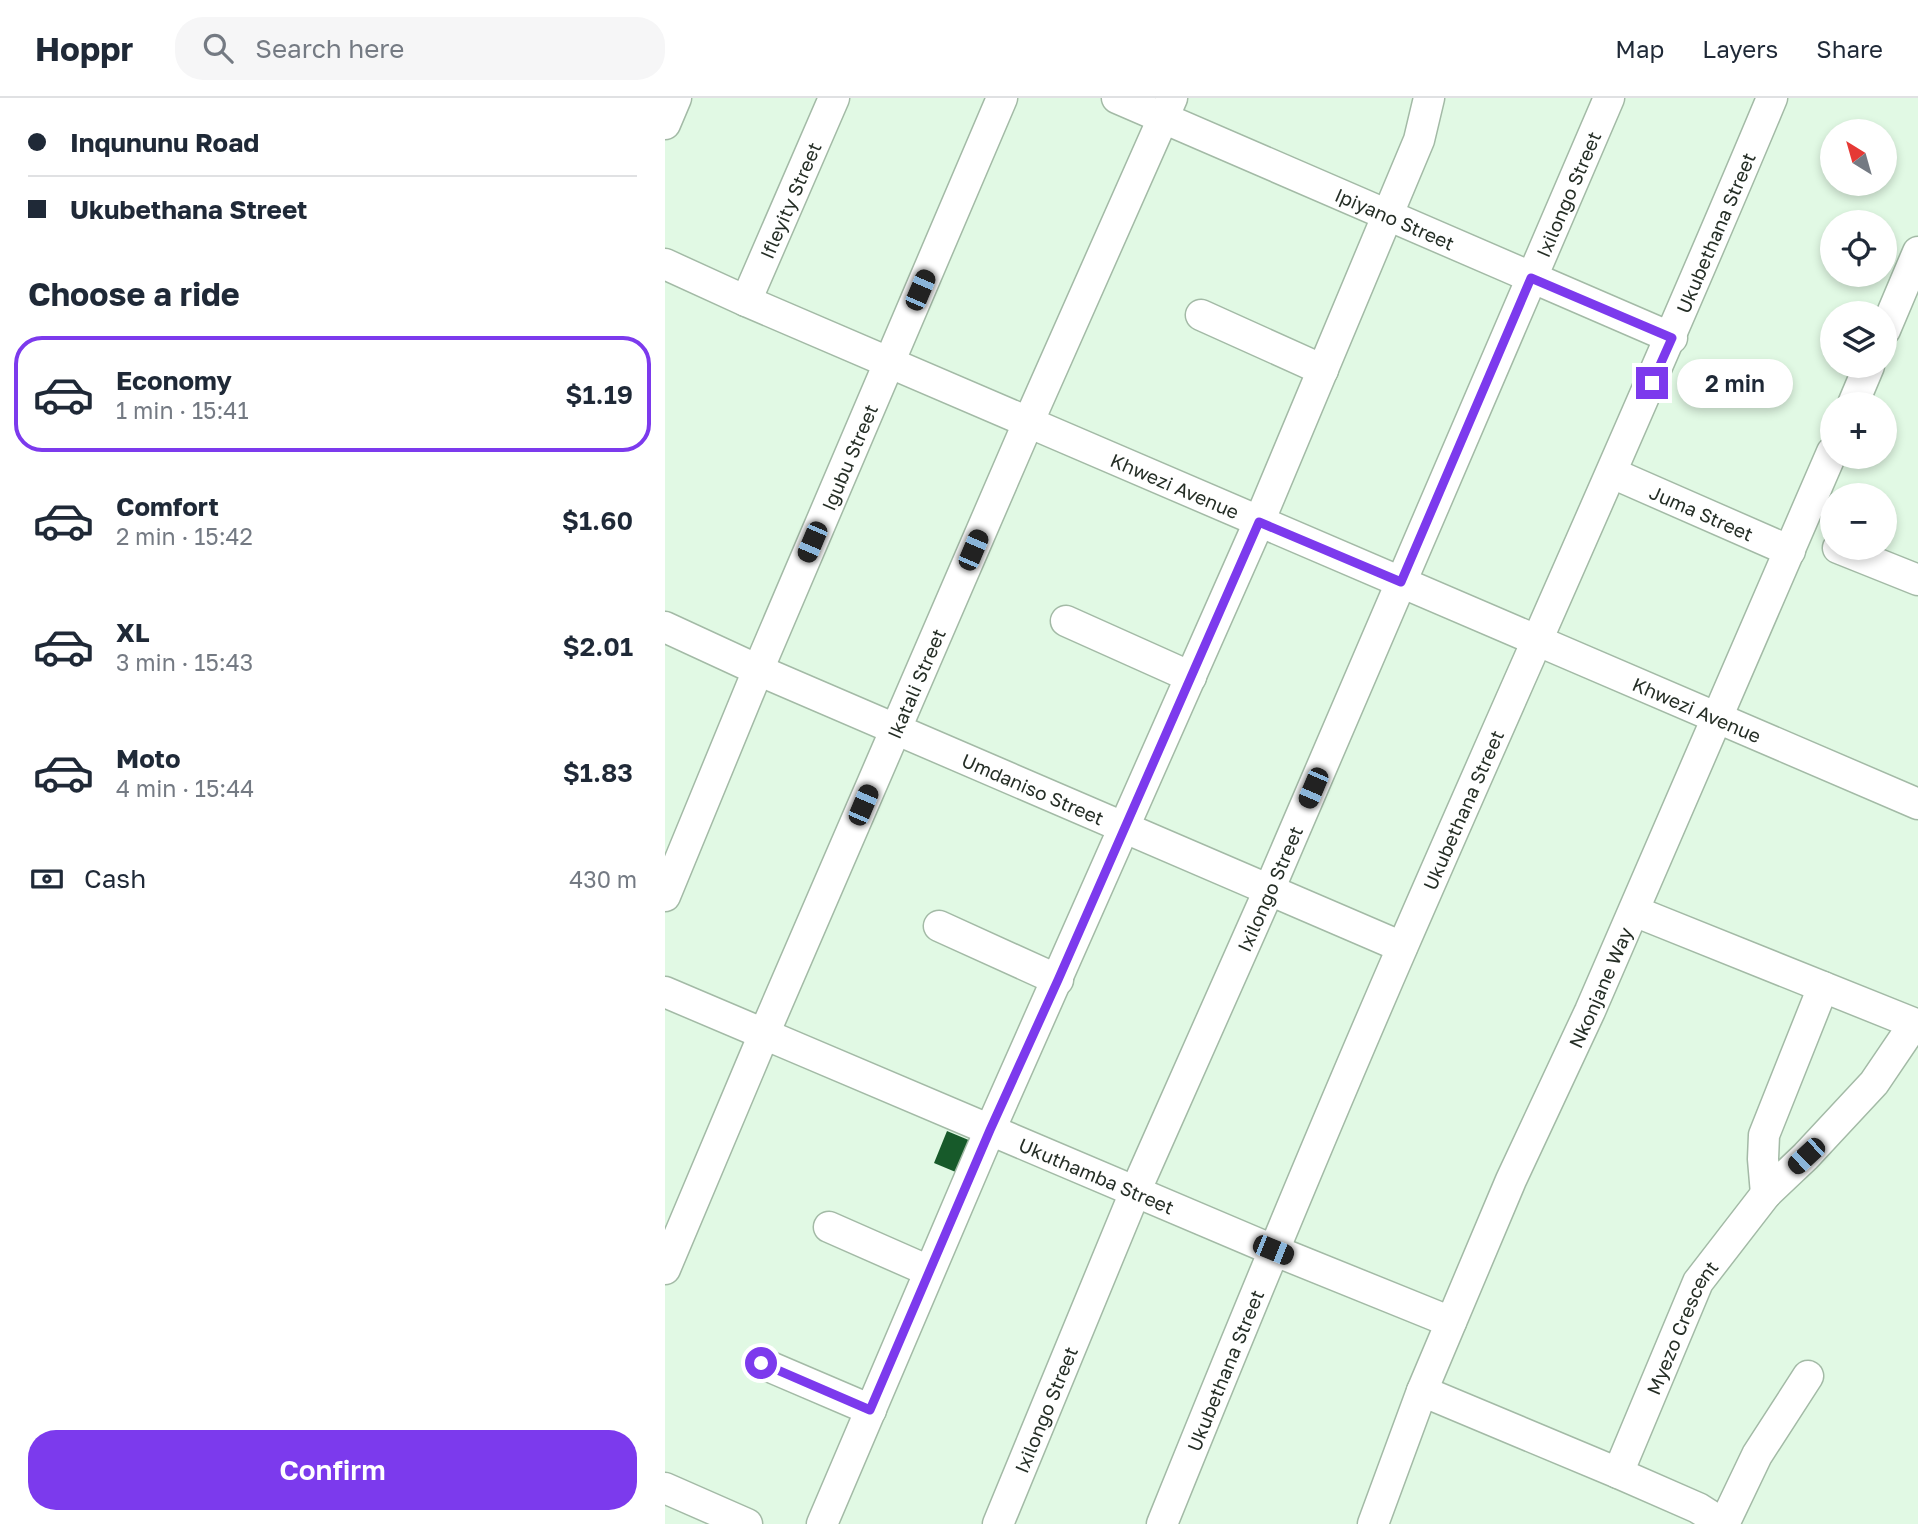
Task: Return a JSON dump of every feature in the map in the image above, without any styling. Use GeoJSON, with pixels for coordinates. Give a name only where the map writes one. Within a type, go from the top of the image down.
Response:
{"type":"FeatureCollection","features":[{"type":"Feature","properties":{"kind":"street"},"geometry":{"type":"LineString","coordinates":[[665,124],[676,98]]}},
{"type":"Feature","properties":{"kind":"street","name":"Ifleyity Street"},"geometry":{"type":"LineString","coordinates":[[746,301],[834,98]]}},
{"type":"Feature","properties":{"kind":"street","name":"Igubu Street"},"geometry":{"type":"LineString","coordinates":[[665,895],[1002,98]]}},
{"type":"Feature","properties":{"kind":"street","name":"Ipiyano Street"},"geometry":{"type":"LineString","coordinates":[[1117,98],[1167,108],[1386,216],[1672,338]]}},
{"type":"Feature","properties":{"kind":"street"},"geometry":{"type":"LineString","coordinates":[[822,1524],[990,1130],[1259,522],[1419,140],[1429,98]]}},
{"type":"Feature","properties":{"kind":"street","name":"Ixilongo Street"},"geometry":{"type":"LineString","coordinates":[[998,1524],[1135,1192],[1269,890],[1609,98]]}},
{"type":"Feature","properties":{"kind":"street","name":"Ukubethana Street"},"geometry":{"type":"LineString","coordinates":[[1162,1524],[1273,1250],[1402,947],[1672,338],[1772,98]]}},
{"type":"Feature","properties":{"kind":"street","name":"Ikatali Street"},"geometry":{"type":"LineString","coordinates":[[665,1269],[1028,422],[1167,108]]}},
{"type":"Feature","properties":{"kind":"street"},"geometry":{"type":"LineString","coordinates":[[1897,302],[1918,252]]}},
{"type":"Feature","properties":{"kind":"street","name":"Khwezi Avenue"},"geometry":{"type":"LineString","coordinates":[[665,264],[889,363],[1918,804]]}},
{"type":"Feature","properties":{"kind":"street"},"geometry":{"type":"LineString","coordinates":[[1201,315],[1322,370]]}},
{"type":"Feature","properties":{"kind":"street","name":"Nkonjane Way"},"geometry":{"type":"LineString","coordinates":[[1373,1524],[1422,1391],[1511,1180],[1634,911],[1825,469]]}},
{"type":"Feature","properties":{"kind":"street","name":"Juma Street"},"geometry":{"type":"LineString","coordinates":[[1612,473],[1794,541],[1820,544]]}},
{"type":"Feature","properties":{"kind":"street"},"geometry":{"type":"LineString","coordinates":[[1868,560],[1918,580]]}},
{"type":"Feature","properties":{"kind":"street"},"geometry":{"type":"LineString","coordinates":[[1066,621],[1191,677]]}},
{"type":"Feature","properties":{"kind":"street","name":"Umdaniso Street"},"geometry":{"type":"LineString","coordinates":[[665,627],[758,670],[1402,947]]}},
{"type":"Feature","properties":{"kind":"street","name":"Myezo Crescent"},"geometry":{"type":"LineString","coordinates":[[1618,1473],[1698,1282],[1766,1194],[1806,1156],[1874,1083],[1916,1024],[1634,911]]}},
{"type":"Feature","properties":{"kind":"street"},"geometry":{"type":"LineString","coordinates":[[939,926],[1058,980]]}},
{"type":"Feature","properties":{"kind":"street"},"geometry":{"type":"LineString","coordinates":[[1766,1194],[1764,1135],[1823,988]]}},
{"type":"Feature","properties":{"kind":"street","name":"Ukuthamba Street"},"geometry":{"type":"LineString","coordinates":[[665,992],[1273,1250],[1451,1322]]}},
{"type":"Feature","properties":{"kind":"street"},"geometry":{"type":"LineString","coordinates":[[829,1227],[929,1271]]}},
{"type":"Feature","properties":{"kind":"street"},"geometry":{"type":"LineString","coordinates":[[761,1363],[870,1410]]}},
{"type":"Feature","properties":{"kind":"street"},"geometry":{"type":"LineString","coordinates":[[1422,1391],[1698,1508],[1723,1524],[1757,1455],[1808,1376]]}},
{"type":"Feature","properties":{"kind":"street"},"geometry":{"type":"LineString","coordinates":[[665,1488],[747,1524]]}},
{"type":"Feature","properties":{"kind":"building"},"geometry":{"type":"Polygon","coordinates":[[[947,1131],[971,1141],[958,1173],[934,1163],[947,1131]]]}},
{"type":"Feature","properties":{"kind":"route"},"geometry":{"type":"LineString","coordinates":[[761,1363],[870,1410],[990,1130],[1259,522],[1401,582],[1531,278],[1672,338],[1652,383]]}}]}
